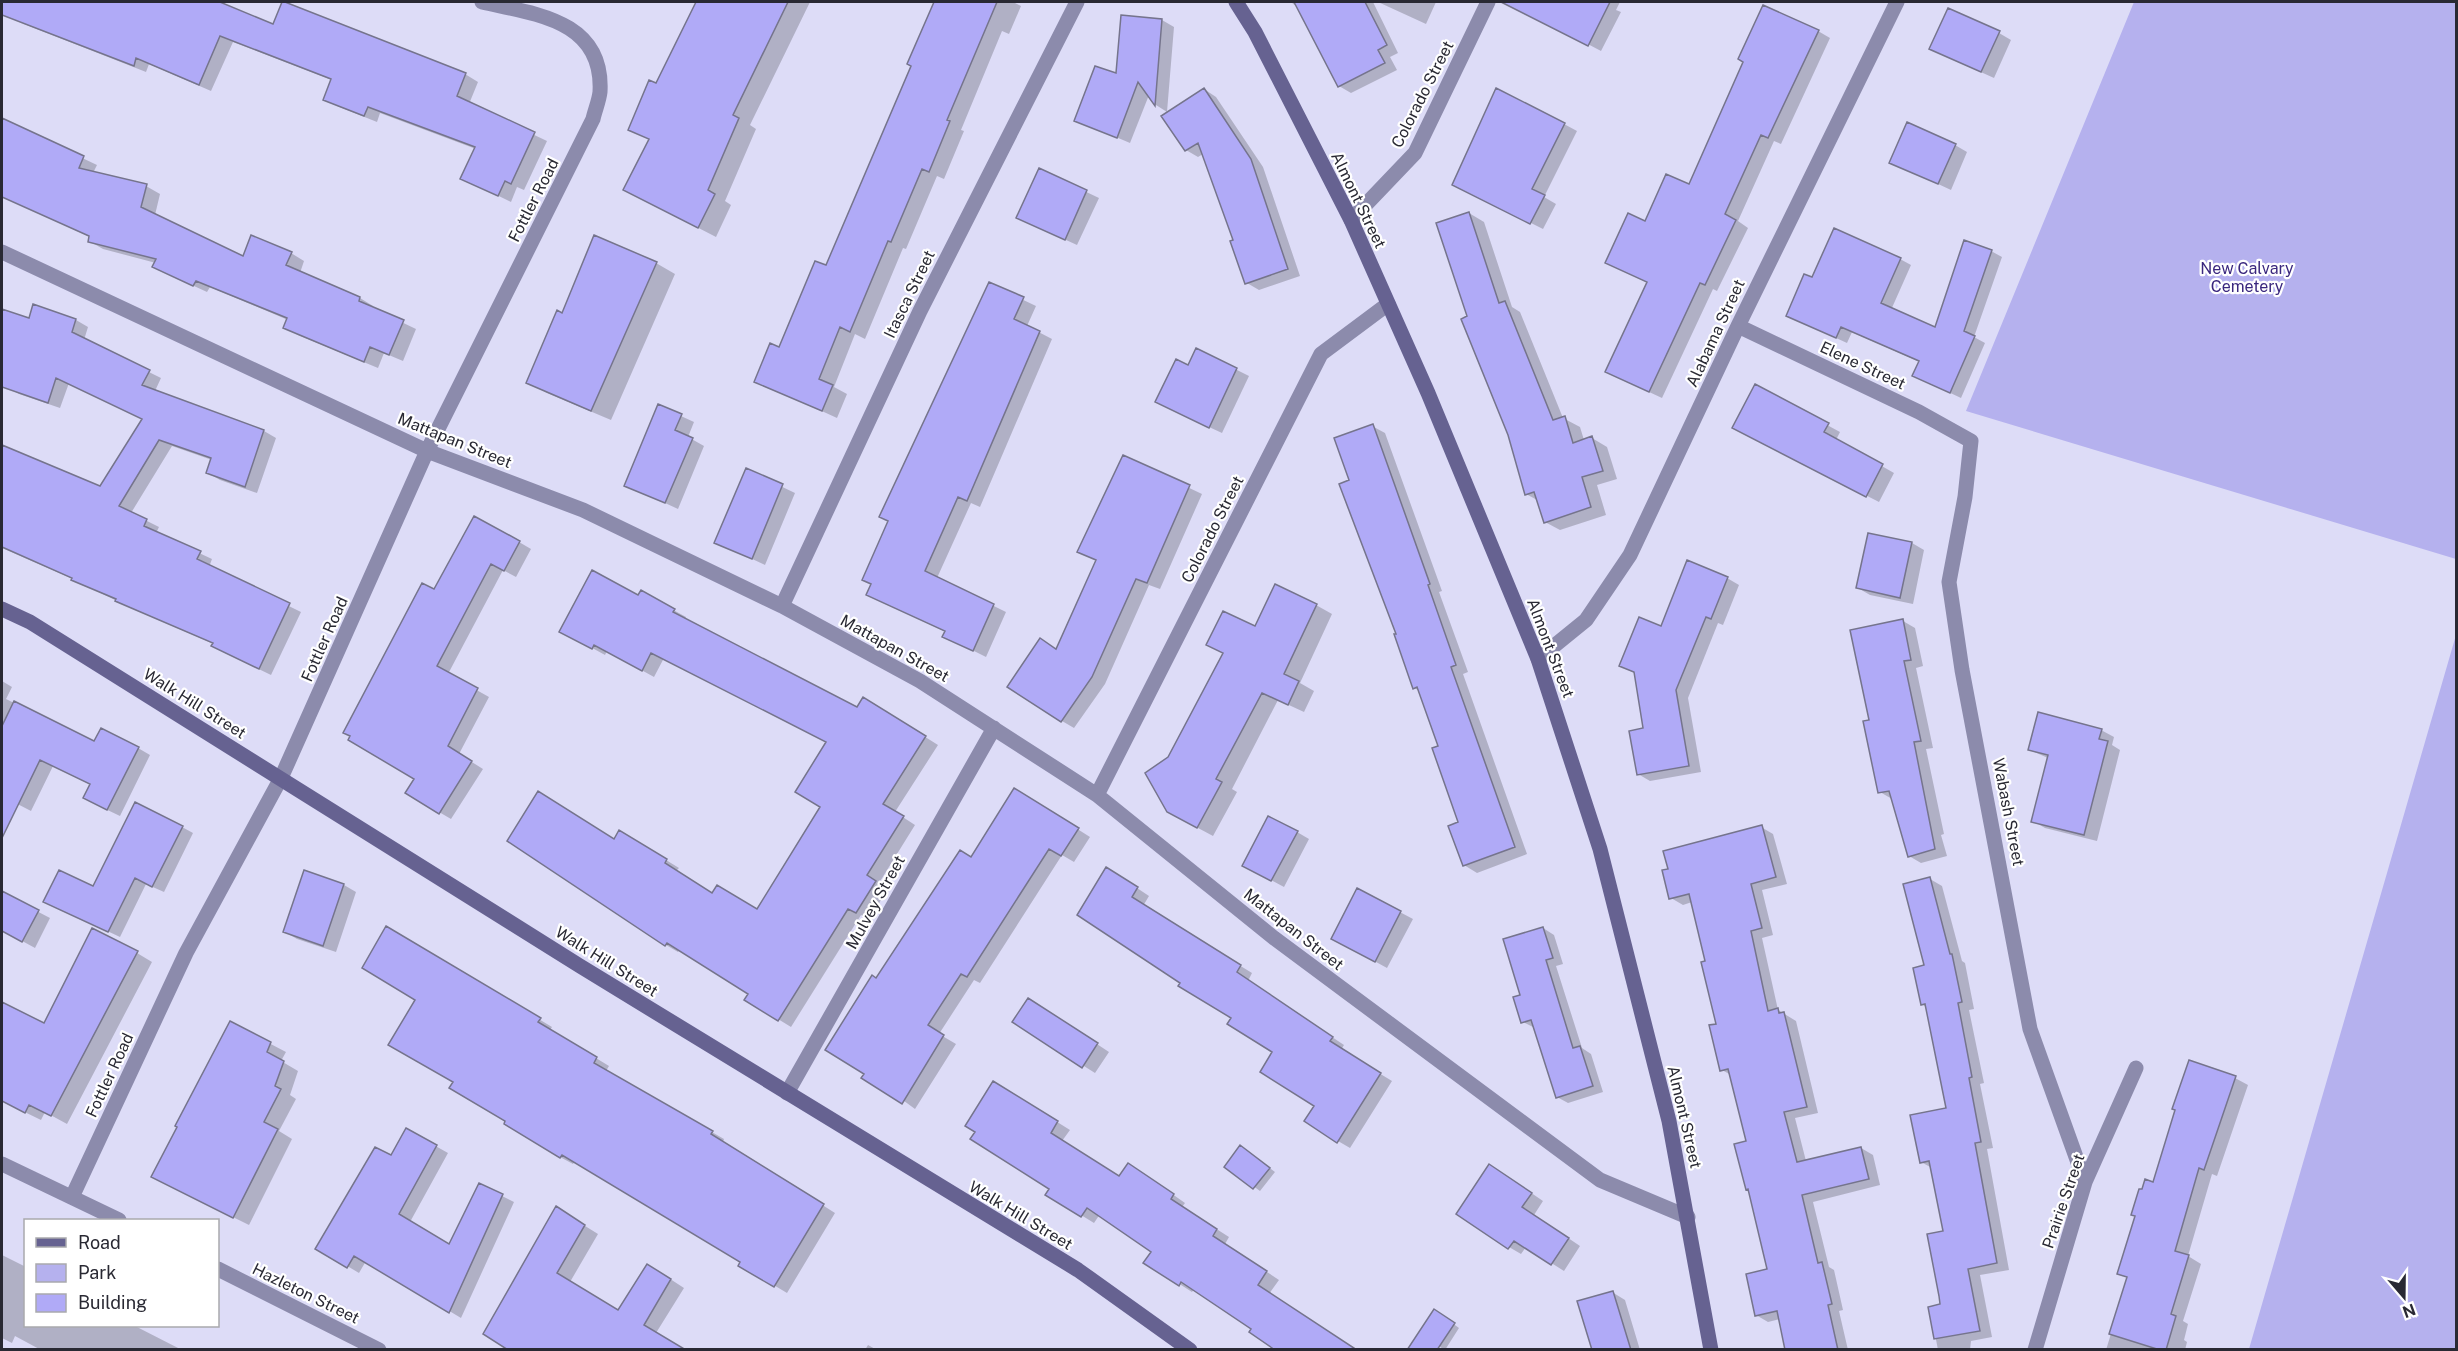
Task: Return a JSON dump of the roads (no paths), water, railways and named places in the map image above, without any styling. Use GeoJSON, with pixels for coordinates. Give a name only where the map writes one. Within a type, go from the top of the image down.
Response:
{"type":"FeatureCollection","features":[{"type":"Feature","properties":{"kind":"street","name":"Fottler Road"},"geometry":{"type":"LineString","coordinates":[[72,1197],[186,953],[281,778],[427,451],[593,119],[600,92],[597,69],[588,43],[568,26],[482,2]]}},
{"type":"Feature","properties":{"kind":"street","name":"Itasca Street"},"geometry":{"type":"LineString","coordinates":[[782,606],[920,311],[1077,2]]}},
{"type":"Feature","properties":{"kind":"street","name":"Almont Street"},"geometry":{"type":"LineString","coordinates":[[1236,2],[1255,32],[1351,220],[1428,393],[1538,659],[1600,849],[1669,1121],[1711,1350]]}},
{"type":"Feature","properties":{"kind":"street","name":"Colorado Street"},"geometry":{"type":"LineString","coordinates":[[1351,220],[1415,153],[1488,2]]}},
{"type":"Feature","properties":{"kind":"street","name":"Alabama Street"},"geometry":{"type":"LineString","coordinates":[[1538,659],[1586,620],[1630,555],[1738,326],[1897,2]]}},
{"type":"Feature","properties":{"kind":"street","name":"Mattapan Street"},"geometry":{"type":"LineString","coordinates":[[2,252],[427,451],[584,510],[782,606],[921,681],[1097,795],[1274,938],[1600,1180],[1688,1217]]}},
{"type":"Feature","properties":{"kind":"street","name":"Colorado Street"},"geometry":{"type":"LineString","coordinates":[[1097,795],[1321,354],[1388,304]]}},
{"type":"Feature","properties":{"kind":"street","name":"Elene Street"},"geometry":{"type":"LineString","coordinates":[[1738,326],[1919,412],[1971,441]]}},
{"type":"Feature","properties":{"kind":"street","name":"Wabash Street"},"geometry":{"type":"LineString","coordinates":[[1971,441],[1965,497],[1949,582],[1962,670],[2030,1029],[2085,1182]]}},
{"type":"Feature","properties":{"kind":"street","name":"Walk Hill Street"},"geometry":{"type":"LineString","coordinates":[[2,609],[30,622],[787,1094],[1078,1270],[1190,1350]]}},
{"type":"Feature","properties":{"kind":"street","name":"Mulvey Street"},"geometry":{"type":"LineString","coordinates":[[787,1094],[994,728]]}},
{"type":"Feature","properties":{"kind":"street","name":"Prairie Street"},"geometry":{"type":"LineString","coordinates":[[2035,1350],[2085,1182],[2136,1068]]}},
{"type":"Feature","properties":{"kind":"street"},"geometry":{"type":"LineString","coordinates":[[2,1164],[115,1219]]}},
{"type":"Feature","properties":{"kind":"street","name":"Hazleton Street"},"geometry":{"type":"LineString","coordinates":[[219,1270],[379,1350]]}},
{"type":"Feature","properties":{"kind":"park label","name":"New Calvary Cemetery"},"geometry":{"type":"Point","coordinates":[2247,277]}}]}
